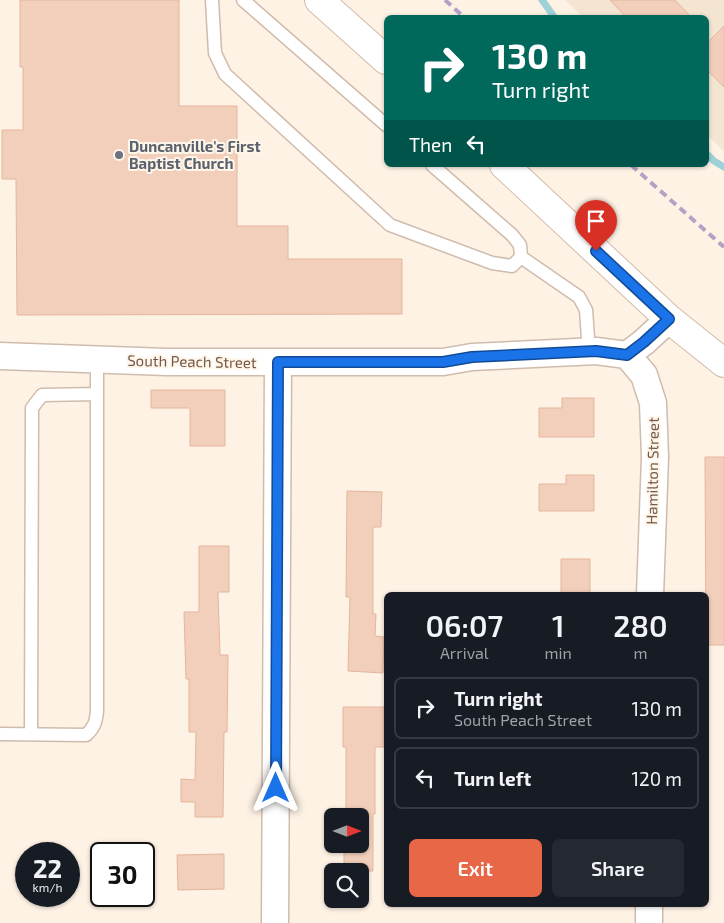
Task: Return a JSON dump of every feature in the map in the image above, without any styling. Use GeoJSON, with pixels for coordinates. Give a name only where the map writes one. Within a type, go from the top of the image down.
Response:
{"type":"FeatureCollection","features":[{"type":"Feature","properties":{"kind":"street"},"geometry":{"type":"LineString","coordinates":[[319,0],[384,58]]}},
{"type":"Feature","properties":{"kind":"street"},"geometry":{"type":"LineString","coordinates":[[506,167],[669,319],[724,363]]}},
{"type":"Feature","properties":{"kind":"street"},"geometry":{"type":"LineString","coordinates":[[627,355],[669,319]]}},
{"type":"Feature","properties":{"kind":"street","name":"South Peach Street"},"geometry":{"type":"LineString","coordinates":[[0,356],[167,362],[443,362],[472,357],[589,352],[627,355]]}},
{"type":"Feature","properties":{"kind":"street","name":"Hamilton Street"},"geometry":{"type":"LineString","coordinates":[[627,355],[644,375],[653,403],[655,457],[650,592]]}},
{"type":"Feature","properties":{"kind":"street"},"geometry":{"type":"LineString","coordinates":[[275,923],[278,362]]}},
{"type":"Feature","properties":{"kind":"street"},"geometry":{"type":"LineString","coordinates":[[649,907],[649,923]]}},
{"type":"Feature","properties":{"kind":"lane"},"geometry":{"type":"LineString","coordinates":[[212,0],[215,53],[225,74],[390,225],[492,263],[512,266],[521,257],[520,245],[512,235],[434,167]]}},
{"type":"Feature","properties":{"kind":"lane"},"geometry":{"type":"LineString","coordinates":[[243,0],[384,123]]}},
{"type":"Feature","properties":{"kind":"lane"},"geometry":{"type":"LineString","coordinates":[[521,257],[579,297],[586,310],[589,352]]}},
{"type":"Feature","properties":{"kind":"lane"},"geometry":{"type":"LineString","coordinates":[[0,734],[86,735],[92,730],[96,722],[97,359]]}},
{"type":"Feature","properties":{"kind":"lane"},"geometry":{"type":"LineString","coordinates":[[31,734],[32,408],[42,395],[97,394]]}},
{"type":"Feature","properties":{"kind":"shaded area"},"geometry":{"type":"Polygon","coordinates":[[[565,0],[724,0],[724,151],[709,137],[709,15],[581,15],[565,0]]]}},
{"type":"Feature","properties":{"kind":"building","name":"Duncanville's First Baptist Church"},"geometry":{"type":"Polygon","coordinates":[[[20,0],[179,0],[179,106],[237,106],[237,226],[288,226],[288,259],[402,259],[402,314],[17,315],[16,179],[2,179],[2,130],[23,130],[23,67],[20,67],[20,0]]]}},
{"type":"Feature","properties":{"kind":"building"},"geometry":{"type":"Polygon","coordinates":[[[610,0],[675,0],[689,15],[624,15],[610,0]]]}},
{"type":"Feature","properties":{"kind":"building"},"geometry":{"type":"Polygon","coordinates":[[[724,26],[724,87],[709,72],[709,41],[724,26]]]}},
{"type":"Feature","properties":{"kind":"building"},"geometry":{"type":"Polygon","coordinates":[[[151,390],[225,390],[225,446],[190,446],[190,408],[151,408],[151,390]]]}},
{"type":"Feature","properties":{"kind":"building"},"geometry":{"type":"Polygon","coordinates":[[[562,398],[594,398],[594,437],[539,437],[539,408],[562,408],[562,398]]]}},
{"type":"Feature","properties":{"kind":"building"},"geometry":{"type":"Polygon","coordinates":[[[705,457],[724,457],[724,645],[709,645],[709,592],[706,592],[705,457]]]}},
{"type":"Feature","properties":{"kind":"building"},"geometry":{"type":"Polygon","coordinates":[[[566,475],[594,475],[594,511],[539,511],[539,484],[566,484],[566,475]]]}},
{"type":"Feature","properties":{"kind":"building"},"geometry":{"type":"Polygon","coordinates":[[[347,491],[382,492],[381,527],[373,527],[373,614],[376,614],[375,636],[384,637],[383,673],[348,671],[350,597],[346,597],[347,491]]]}},
{"type":"Feature","properties":{"kind":"building"},"geometry":{"type":"Polygon","coordinates":[[[199,546],[229,546],[229,592],[218,592],[220,655],[228,655],[227,732],[224,732],[223,817],[195,817],[195,802],[181,802],[181,779],[195,780],[196,732],[189,732],[189,679],[186,679],[184,612],[199,612],[199,546]]]}},
{"type":"Feature","properties":{"kind":"building"},"geometry":{"type":"Polygon","coordinates":[[[561,559],[590,559],[590,592],[561,592],[561,559]]]}},
{"type":"Feature","properties":{"kind":"building"},"geometry":{"type":"Polygon","coordinates":[[[343,707],[384,707],[384,747],[375,747],[373,871],[369,871],[369,863],[344,863],[344,853],[369,853],[369,808],[346,808],[346,747],[343,747],[343,707]]]}},
{"type":"Feature","properties":{"kind":"building"},"geometry":{"type":"Polygon","coordinates":[[[224,854],[224,889],[178,890],[177,855],[224,854]]]}},
{"type":"Feature","properties":{"kind":"waterway"},"geometry":{"type":"LineString","coordinates":[[542,0],[553,15]]}},
{"type":"Feature","properties":{"kind":"waterway"},"geometry":{"type":"LineString","coordinates":[[709,156],[724,167]]}},
{"type":"Feature","properties":{"kind":"railway"},"geometry":{"type":"LineString","coordinates":[[445,0],[462,15]]}},
{"type":"Feature","properties":{"kind":"railway"},"geometry":{"type":"LineString","coordinates":[[633,167],[724,247]]}},
{"type":"Feature","properties":{"kind":"place","name":"Duncanville's First Baptist Church"},"geometry":{"type":"Point","coordinates":[119,155]}},
{"type":"Feature","properties":{"kind":"route"},"geometry":{"type":"LineString","coordinates":[[276,788],[278,362],[443,362],[472,357],[596,351],[627,355],[669,319],[596,251]]}}]}
